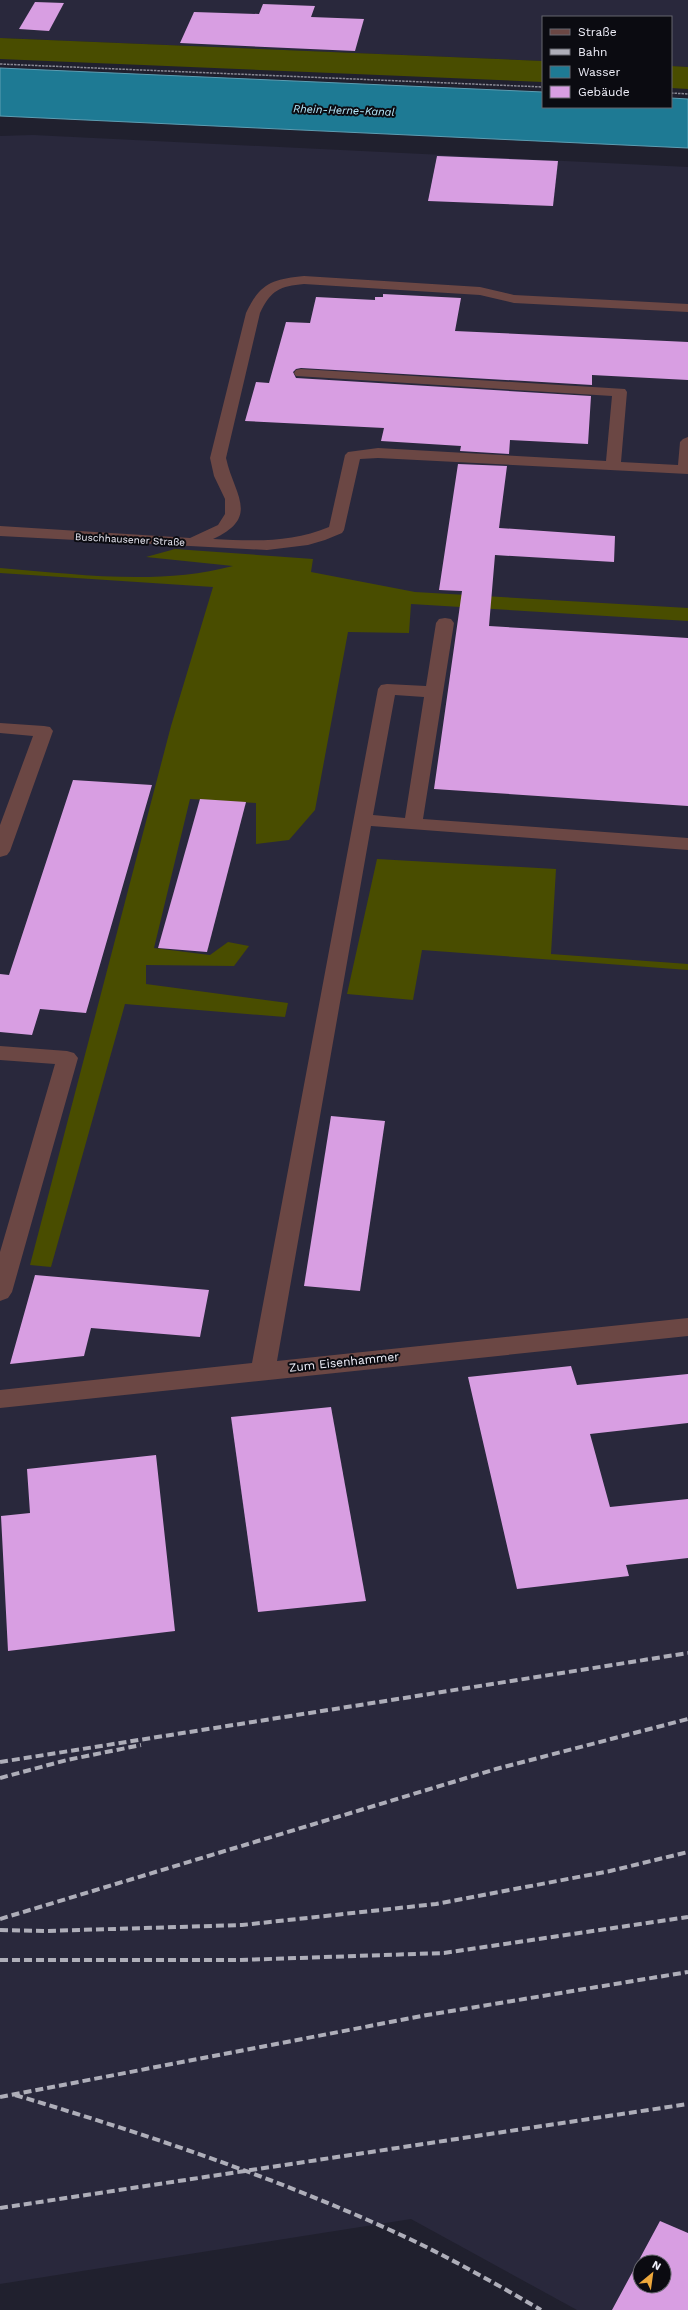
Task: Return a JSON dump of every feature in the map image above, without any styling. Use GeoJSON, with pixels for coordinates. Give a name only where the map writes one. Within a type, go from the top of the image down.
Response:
{"type":"FeatureCollection","features":[{"type":"Feature","properties":{"kind":"street","name":"Buschhausener Straße"},"geometry":{"type":"LineString","coordinates":[[0,531],[192,543],[224,528],[233,514],[233,498],[222,476],[218,458],[253,313],[259,300],[270,288],[283,282],[304,280],[480,291],[514,299],[688,308]]}},
{"type":"Feature","properties":{"kind":"street"},"geometry":{"type":"LineString","coordinates":[[301,373],[620,392],[613,466]]}},
{"type":"Feature","properties":{"kind":"street"},"geometry":{"type":"LineString","coordinates":[[192,543],[289,544],[310,542],[336,530],[353,455],[378,453],[685,470],[688,442]]}},
{"type":"Feature","properties":{"kind":"street"},"geometry":{"type":"LineString","coordinates":[[413,824],[444,623]]}},
{"type":"Feature","properties":{"kind":"street"},"geometry":{"type":"LineString","coordinates":[[263,1370],[330,993],[387,689],[434,692]]}},
{"type":"Feature","properties":{"kind":"street"},"geometry":{"type":"LineString","coordinates":[[0,728],[44,731],[0,851]]}},
{"type":"Feature","properties":{"kind":"street"},"geometry":{"type":"LineString","coordinates":[[363,820],[688,844]]}},
{"type":"Feature","properties":{"kind":"street"},"geometry":{"type":"LineString","coordinates":[[0,1053],[67,1058],[0,1292]]}},
{"type":"Feature","properties":{"kind":"street","name":"Zum Eisenhammer"},"geometry":{"type":"LineString","coordinates":[[0,1399],[263,1370],[688,1327]]}},
{"type":"Feature","properties":{"kind":"path"},"geometry":{"type":"LineString","coordinates":[[0,64],[542,88]]}},
{"type":"Feature","properties":{"kind":"path"},"geometry":{"type":"LineString","coordinates":[[672,93],[688,94]]}},
{"type":"Feature","properties":{"kind":"shaded area"},"geometry":{"type":"Polygon","coordinates":[[[0,0],[688,0],[688,67],[672,66],[672,16],[542,16],[542,61],[0,38],[0,0]]]}},
{"type":"Feature","properties":{"kind":"shaded area"},"geometry":{"type":"Polygon","coordinates":[[[0,38],[542,61],[542,82],[0,59],[0,38]]]}},
{"type":"Feature","properties":{"kind":"shaded area"},"geometry":{"type":"Polygon","coordinates":[[[672,66],[688,67],[688,89],[672,88],[672,66]]]}},
{"type":"Feature","properties":{"kind":"shaded area"},"geometry":{"type":"Polygon","coordinates":[[[33,135],[688,167],[688,2310],[577,2310],[411,2219],[0,2284],[0,136],[33,135]]]}},
{"type":"Feature","properties":{"kind":"shaded area"},"geometry":{"type":"Polygon","coordinates":[[[175,549],[313,559],[311,572],[415,592],[688,608],[688,621],[411,604],[409,633],[348,632],[315,810],[289,840],[256,844],[256,803],[190,799],[154,948],[210,955],[228,942],[249,946],[234,966],[146,965],[146,984],[288,1003],[285,1017],[125,1004],[51,1267],[30,1265],[171,726],[213,587],[0,573],[0,568],[117,577],[146,577],[175,576],[233,566],[146,557],[175,549]]]}},
{"type":"Feature","properties":{"kind":"shaded area"},"geometry":{"type":"Polygon","coordinates":[[[377,859],[556,869],[551,954],[688,964],[688,970],[422,950],[413,1000],[347,994],[377,859]]]}},
{"type":"Feature","properties":{"kind":"water","name":"Rhein-Herne-Kanal"},"geometry":{"type":"Polygon","coordinates":[[[0,68],[542,92],[542,108],[672,108],[672,98],[688,99],[688,148],[0,116],[0,68]]]}},
{"type":"Feature","properties":{"kind":"building"},"geometry":{"type":"Polygon","coordinates":[[[35,2],[64,3],[49,31],[19,29],[35,2]]]}},
{"type":"Feature","properties":{"kind":"building"},"geometry":{"type":"Polygon","coordinates":[[[263,4],[315,6],[311,17],[364,19],[355,51],[180,43],[194,12],[259,14],[263,4]]]}},
{"type":"Feature","properties":{"kind":"building"},"geometry":{"type":"Polygon","coordinates":[[[437,156],[558,161],[553,206],[428,201],[437,156]]]}},
{"type":"Feature","properties":{"kind":"building"},"geometry":{"type":"Polygon","coordinates":[[[383,294],[461,298],[455,331],[688,342],[688,380],[592,375],[592,385],[301,368],[296,369],[293,372],[296,378],[591,396],[588,444],[510,440],[509,454],[460,451],[461,446],[381,441],[384,428],[245,421],[256,382],[269,383],[286,322],[310,323],[316,297],[375,300],[375,297],[383,297],[383,294]]]}},
{"type":"Feature","properties":{"kind":"building"},"geometry":{"type":"Polygon","coordinates":[[[458,464],[507,466],[499,528],[615,536],[614,562],[495,555],[489,626],[688,638],[688,806],[434,789],[462,591],[439,590],[458,464]]]}},
{"type":"Feature","properties":{"kind":"building"},"geometry":{"type":"Polygon","coordinates":[[[73,780],[152,785],[86,1013],[40,1009],[32,1035],[0,1032],[0,974],[9,975],[73,780]]]}},
{"type":"Feature","properties":{"kind":"building"},"geometry":{"type":"Polygon","coordinates":[[[200,799],[246,802],[207,952],[158,948],[200,799]]]}},
{"type":"Feature","properties":{"kind":"building"},"geometry":{"type":"Polygon","coordinates":[[[331,1116],[385,1121],[360,1291],[304,1286],[331,1116]]]}},
{"type":"Feature","properties":{"kind":"building"},"geometry":{"type":"Polygon","coordinates":[[[35,1275],[209,1290],[200,1337],[91,1328],[84,1356],[10,1364],[35,1275]]]}},
{"type":"Feature","properties":{"kind":"building"},"geometry":{"type":"Polygon","coordinates":[[[571,1366],[577,1385],[688,1374],[688,1423],[590,1434],[610,1507],[688,1499],[688,1558],[626,1565],[629,1576],[517,1589],[468,1377],[571,1366]]]}},
{"type":"Feature","properties":{"kind":"building"},"geometry":{"type":"Polygon","coordinates":[[[331,1407],[366,1601],[258,1612],[231,1417],[331,1407]]]}},
{"type":"Feature","properties":{"kind":"building"},"geometry":{"type":"Polygon","coordinates":[[[156,1455],[175,1631],[8,1651],[1,1516],[30,1513],[27,1469],[156,1455]]]}},
{"type":"Feature","properties":{"kind":"building"},"geometry":{"type":"Polygon","coordinates":[[[660,2221],[688,2233],[688,2310],[612,2310],[632,2273],[632,2294],[672,2294],[672,2254],[642,2254],[660,2221]]]}},
{"type":"Feature","properties":{"kind":"railway"},"geometry":{"type":"LineString","coordinates":[[0,1762],[688,1653]]}},
{"type":"Feature","properties":{"kind":"railway"},"geometry":{"type":"LineString","coordinates":[[0,1919],[496,1769],[688,1719]]}},
{"type":"Feature","properties":{"kind":"railway"},"geometry":{"type":"LineString","coordinates":[[0,1778],[67,1760],[141,1745]]}},
{"type":"Feature","properties":{"kind":"railway"},"geometry":{"type":"LineString","coordinates":[[0,1930],[47,1931],[242,1925],[436,1904],[610,1871],[688,1852]]}},
{"type":"Feature","properties":{"kind":"railway"},"geometry":{"type":"LineString","coordinates":[[0,1960],[239,1960],[444,1953],[688,1917]]}},
{"type":"Feature","properties":{"kind":"railway"},"geometry":{"type":"LineString","coordinates":[[0,2097],[427,2015],[688,1972]]}},
{"type":"Feature","properties":{"kind":"railway"},"geometry":{"type":"LineString","coordinates":[[15,2095],[168,2143],[246,2171]]}},
{"type":"Feature","properties":{"kind":"railway"},"geometry":{"type":"LineString","coordinates":[[246,2171],[688,2104]]}},
{"type":"Feature","properties":{"kind":"railway"},"geometry":{"type":"LineString","coordinates":[[0,2208],[246,2171]]}},
{"type":"Feature","properties":{"kind":"railway"},"geometry":{"type":"LineString","coordinates":[[246,2171],[318,2199],[416,2242],[541,2310]]}}]}
